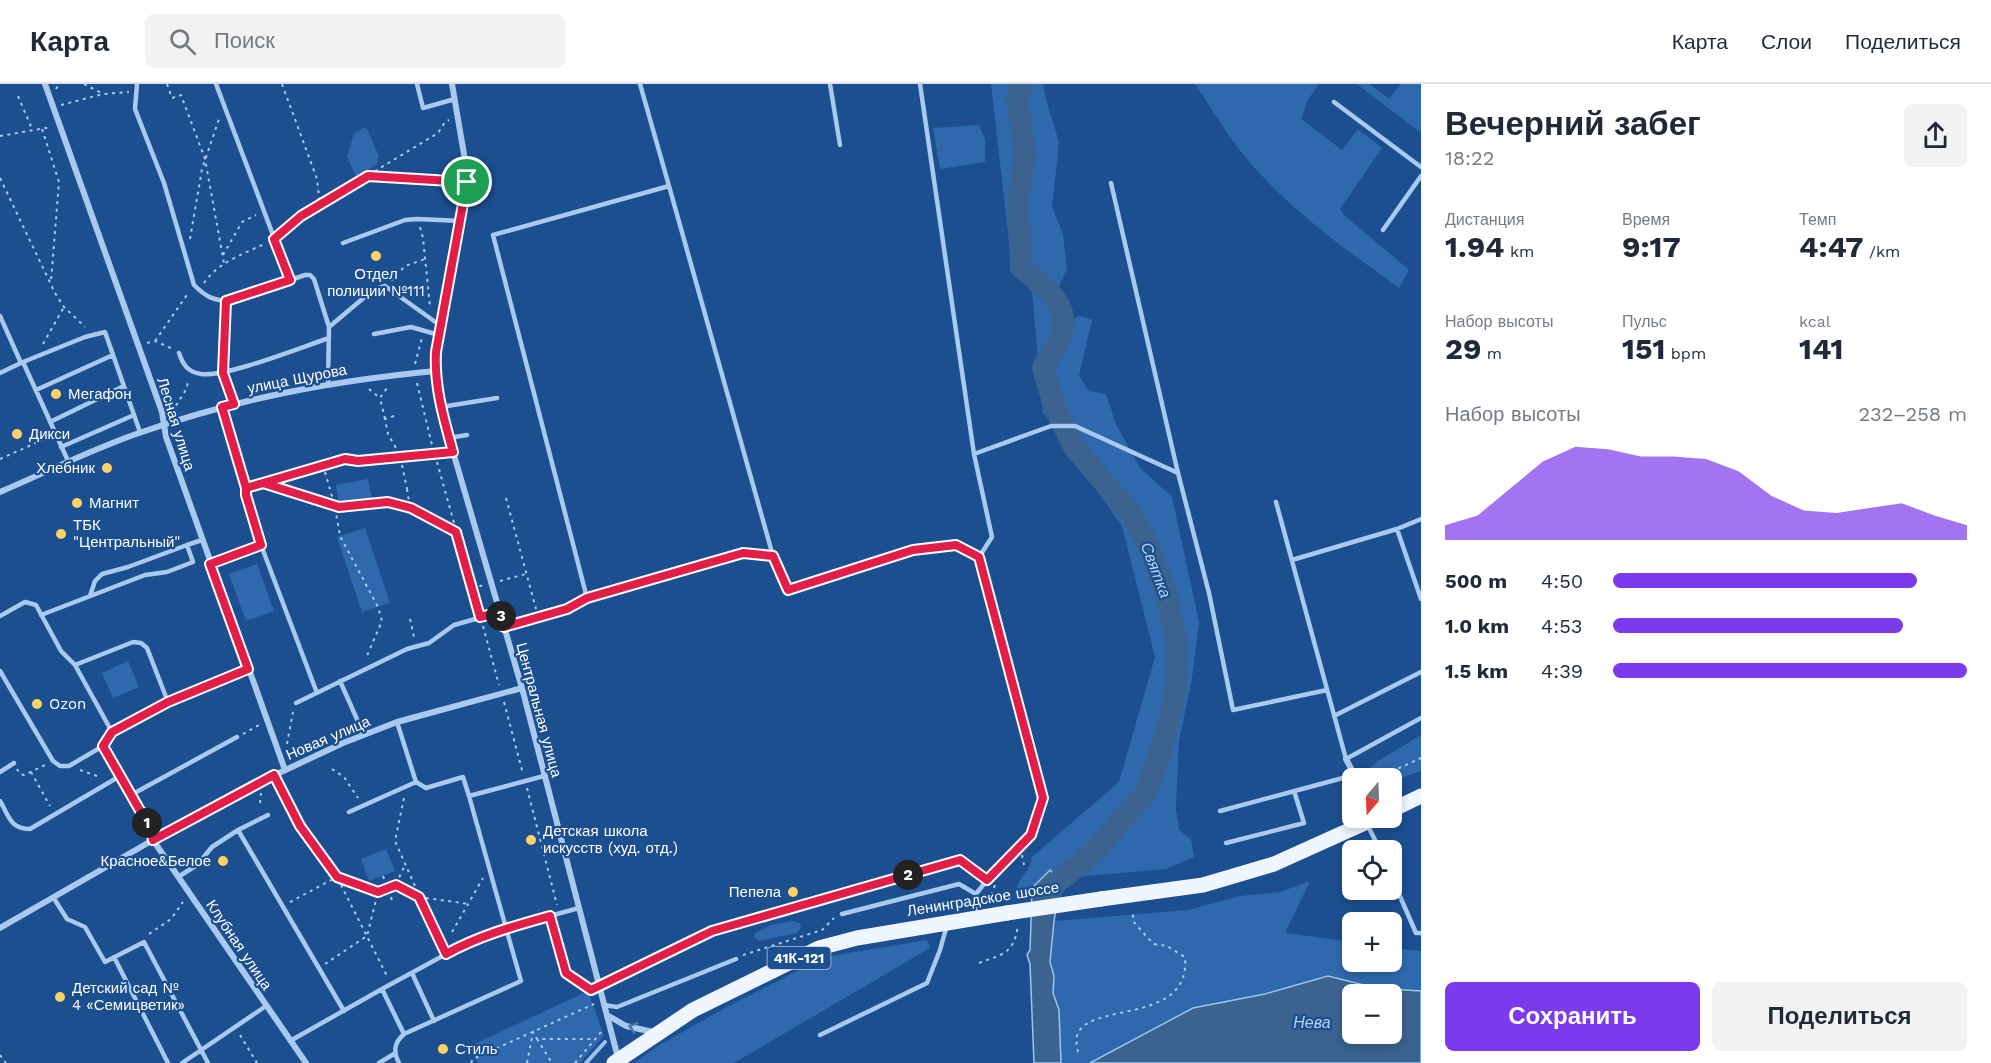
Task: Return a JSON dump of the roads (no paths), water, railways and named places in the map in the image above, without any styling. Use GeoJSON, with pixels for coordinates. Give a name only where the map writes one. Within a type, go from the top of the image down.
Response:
{"type":"FeatureCollection","features":[{"type":"Feature","properties":{"kind":"main road"},"geometry":{"type":"LineString","coordinates":[[1402,805],[1421,796]]}},
{"type":"Feature","properties":{"kind":"main road","name":"Ленинградское шоссе"},"geometry":{"type":"LineString","coordinates":[[616,1061],[693,1010],[819,948],[857,938],[975,918],[1006,906],[1101,899],[1203,885],[1274,864],[1353,828]]}},
{"type":"Feature","properties":{"kind":"street","name":"Лесная улица"},"geometry":{"type":"LineString","coordinates":[[45,84],[162,412],[166,437],[210,564],[285,770]]}},
{"type":"Feature","properties":{"kind":"street","name":"Центральная улица"},"geometry":{"type":"LineString","coordinates":[[452,84],[467,182],[439,335],[435,371],[441,407],[522,688],[607,1014],[616,1061]]}},
{"type":"Feature","properties":{"kind":"street","name":"улица Щурова"},"geometry":{"type":"LineString","coordinates":[[0,492],[141,432],[222,407],[280,392],[435,371]]}},
{"type":"Feature","properties":{"kind":"street","name":"Новая улица"},"geometry":{"type":"LineString","coordinates":[[0,928],[153,840],[274,775],[397,722],[522,688]]}},
{"type":"Feature","properties":{"kind":"street"},"geometry":{"type":"LineString","coordinates":[[1346,759],[1350,768]]}},
{"type":"Feature","properties":{"kind":"street","name":"Клубная улица"},"geometry":{"type":"LineString","coordinates":[[153,840],[306,1063]]}},
{"type":"Feature","properties":{"kind":"street"},"geometry":{"type":"LineString","coordinates":[[607,1014],[635,1029],[649,1032],[661,1031]]}},
{"type":"Feature","properties":{"kind":"lane"},"geometry":{"type":"LineString","coordinates":[[137,84],[135,109],[164,183],[194,285],[206,296],[226,301],[305,275],[314,279],[329,327],[328,384]]}},
{"type":"Feature","properties":{"kind":"lane"},"geometry":{"type":"LineString","coordinates":[[216,84],[290,280]]}},
{"type":"Feature","properties":{"kind":"lane"},"geometry":{"type":"LineString","coordinates":[[417,84],[423,108],[454,99]]}},
{"type":"Feature","properties":{"kind":"lane"},"geometry":{"type":"LineString","coordinates":[[640,84],[773,556],[788,590],[913,550],[956,545],[979,557],[1043,798],[1031,835],[976,894],[975,918]]}},
{"type":"Feature","properties":{"kind":"lane"},"geometry":{"type":"LineString","coordinates":[[830,84],[840,145]]}},
{"type":"Feature","properties":{"kind":"lane"},"geometry":{"type":"LineString","coordinates":[[920,84],[974,454],[992,537],[979,557]]}},
{"type":"Feature","properties":{"kind":"lane"},"geometry":{"type":"LineString","coordinates":[[1334,102],[1421,167]]}},
{"type":"Feature","properties":{"kind":"lane"},"geometry":{"type":"LineString","coordinates":[[1383,230],[1421,176]]}},
{"type":"Feature","properties":{"kind":"lane"},"geometry":{"type":"LineString","coordinates":[[1111,183],[1178,473],[1209,593],[1233,710],[1327,690]]}},
{"type":"Feature","properties":{"kind":"lane"},"geometry":{"type":"LineString","coordinates":[[587,598],[493,235],[669,186]]}},
{"type":"Feature","properties":{"kind":"lane"},"geometry":{"type":"LineString","coordinates":[[343,243],[405,220],[461,221]]}},
{"type":"Feature","properties":{"kind":"lane"},"geometry":{"type":"LineString","coordinates":[[329,327],[373,290],[385,286],[441,326]]}},
{"type":"Feature","properties":{"kind":"lane"},"geometry":{"type":"LineString","coordinates":[[0,316],[69,463]]}},
{"type":"Feature","properties":{"kind":"lane"},"geometry":{"type":"LineString","coordinates":[[374,334],[411,327],[439,335]]}},
{"type":"Feature","properties":{"kind":"lane"},"geometry":{"type":"LineString","coordinates":[[0,373],[105,332],[141,432]]}},
{"type":"Feature","properties":{"kind":"lane"},"geometry":{"type":"LineString","coordinates":[[0,338],[7,335]]}},
{"type":"Feature","properties":{"kind":"lane"},"geometry":{"type":"LineString","coordinates":[[179,353],[183,364],[189,371],[202,375],[223,373],[329,338]]}},
{"type":"Feature","properties":{"kind":"lane"},"geometry":{"type":"LineString","coordinates":[[36,390],[113,355]]}},
{"type":"Feature","properties":{"kind":"lane"},"geometry":{"type":"LineString","coordinates":[[223,373],[234,404]]}},
{"type":"Feature","properties":{"kind":"lane"},"geometry":{"type":"LineString","coordinates":[[50,422],[124,386]]}},
{"type":"Feature","properties":{"kind":"lane"},"geometry":{"type":"LineString","coordinates":[[441,407],[496,398]]}},
{"type":"Feature","properties":{"kind":"lane"},"geometry":{"type":"LineString","coordinates":[[222,407],[261,545],[317,693]]}},
{"type":"Feature","properties":{"kind":"lane"},"geometry":{"type":"LineString","coordinates":[[61,447],[134,415]]}},
{"type":"Feature","properties":{"kind":"lane"},"geometry":{"type":"LineString","coordinates":[[974,454],[1051,426],[1075,426],[1178,473]]}},
{"type":"Feature","properties":{"kind":"lane"},"geometry":{"type":"LineString","coordinates":[[449,438],[467,435]]}},
{"type":"Feature","properties":{"kind":"lane"},"geometry":{"type":"LineString","coordinates":[[246,488],[345,459],[358,461],[453,452]]}},
{"type":"Feature","properties":{"kind":"lane"},"geometry":{"type":"LineString","coordinates":[[1276,501],[1346,759],[1421,718]]}},
{"type":"Feature","properties":{"kind":"lane"},"geometry":{"type":"LineString","coordinates":[[1292,560],[1397,529],[1421,519]]}},
{"type":"Feature","properties":{"kind":"lane"},"geometry":{"type":"LineString","coordinates":[[1397,529],[1421,599]]}},
{"type":"Feature","properties":{"kind":"lane"},"geometry":{"type":"LineString","coordinates":[[90,596],[95,581],[102,574],[202,540]]}},
{"type":"Feature","properties":{"kind":"lane"},"geometry":{"type":"LineString","coordinates":[[41,615],[145,575],[167,572],[194,562],[187,545]]}},
{"type":"Feature","properties":{"kind":"lane"},"geometry":{"type":"LineString","coordinates":[[210,564],[261,545]]}},
{"type":"Feature","properties":{"kind":"lane"},"geometry":{"type":"LineString","coordinates":[[504,627],[567,609],[587,598],[743,553],[773,556]]}},
{"type":"Feature","properties":{"kind":"lane"},"geometry":{"type":"LineString","coordinates":[[0,616],[25,602],[36,605],[62,651],[75,665],[112,732]]}},
{"type":"Feature","properties":{"kind":"lane"},"geometry":{"type":"LineString","coordinates":[[296,703],[340,681],[429,643],[454,625],[500,612]]}},
{"type":"Feature","properties":{"kind":"lane"},"geometry":{"type":"LineString","coordinates":[[75,665],[133,642],[141,643],[147,648],[168,702]]}},
{"type":"Feature","properties":{"kind":"lane"},"geometry":{"type":"LineString","coordinates":[[0,671],[53,761],[60,766],[69,766],[103,746],[112,732],[168,702],[248,669]]}},
{"type":"Feature","properties":{"kind":"lane"},"geometry":{"type":"LineString","coordinates":[[1334,716],[1421,672]]}},
{"type":"Feature","properties":{"kind":"lane"},"geometry":{"type":"LineString","coordinates":[[340,681],[364,735]]}},
{"type":"Feature","properties":{"kind":"lane"},"geometry":{"type":"LineString","coordinates":[[397,722],[416,782],[426,788],[463,777],[521,981],[404,1034],[396,1042],[394,1054],[399,1063]]}},
{"type":"Feature","properties":{"kind":"lane"},"geometry":{"type":"LineString","coordinates":[[131,795],[237,737]]}},
{"type":"Feature","properties":{"kind":"lane"},"geometry":{"type":"LineString","coordinates":[[103,746],[150,828],[153,840]]}},
{"type":"Feature","properties":{"kind":"lane"},"geometry":{"type":"LineString","coordinates":[[0,772],[14,763]]}},
{"type":"Feature","properties":{"kind":"lane"},"geometry":{"type":"LineString","coordinates":[[0,801],[13,823],[20,829],[30,829],[120,776]]}},
{"type":"Feature","properties":{"kind":"lane"},"geometry":{"type":"LineString","coordinates":[[469,796],[544,776]]}},
{"type":"Feature","properties":{"kind":"lane"},"geometry":{"type":"LineString","coordinates":[[1220,811],[1342,780]]}},
{"type":"Feature","properties":{"kind":"lane"},"geometry":{"type":"LineString","coordinates":[[349,812],[416,782]]}},
{"type":"Feature","properties":{"kind":"lane"},"geometry":{"type":"LineString","coordinates":[[1226,843],[1304,823],[1294,791]]}},
{"type":"Feature","properties":{"kind":"lane"},"geometry":{"type":"LineString","coordinates":[[178,877],[197,865],[212,847],[238,830],[268,815]]}},
{"type":"Feature","properties":{"kind":"lane"},"geometry":{"type":"LineString","coordinates":[[238,830],[344,1011]]}},
{"type":"Feature","properties":{"kind":"lane"},"geometry":{"type":"LineString","coordinates":[[842,914],[959,884],[976,894]]}},
{"type":"Feature","properties":{"kind":"lane"},"geometry":{"type":"LineString","coordinates":[[53,897],[67,918],[85,927],[105,962],[144,942],[208,1063]]}},
{"type":"Feature","properties":{"kind":"lane"},"geometry":{"type":"LineString","coordinates":[[1402,900],[1416,933],[1421,933]]}},
{"type":"Feature","properties":{"kind":"lane"},"geometry":{"type":"LineString","coordinates":[[290,1041],[460,946],[506,928],[579,908]]}},
{"type":"Feature","properties":{"kind":"lane"},"geometry":{"type":"LineString","coordinates":[[820,1035],[927,983],[948,922]]}},
{"type":"Feature","properties":{"kind":"lane"},"geometry":{"type":"LineString","coordinates":[[114,957],[168,1063]]}},
{"type":"Feature","properties":{"kind":"lane"},"geometry":{"type":"LineString","coordinates":[[604,1005],[617,1007],[736,958]]}},
{"type":"Feature","properties":{"kind":"lane"},"geometry":{"type":"LineString","coordinates":[[412,973],[434,1021]]}},
{"type":"Feature","properties":{"kind":"lane"},"geometry":{"type":"LineString","coordinates":[[382,989],[404,1034]]}},
{"type":"Feature","properties":{"kind":"lane"},"geometry":{"type":"LineString","coordinates":[[182,1063],[266,1006]]}},
{"type":"Feature","properties":{"kind":"lane"},"geometry":{"type":"LineString","coordinates":[[379,1063],[394,1054]]}},
{"type":"Feature","properties":{"kind":"water"},"geometry":{"type":"Polygon","coordinates":[[[1050,870],[1061,882],[1050,962],[1054,976],[1053,993],[1059,1010],[1061,1063],[1034,1063],[1030,964],[1027,955],[1030,950],[1032,892],[1033,887],[1050,870]]]}},
{"type":"Feature","properties":{"kind":"water","name":"Нева"},"geometry":{"type":"Polygon","coordinates":[[[1328,976],[1360,984],[1342,984],[1342,1044],[1402,1044],[1402,990],[1421,991],[1421,1063],[1090,1063],[1193,1008],[1265,994],[1328,976]]]}},
{"type":"Feature","properties":{"kind":"waterway","name":"Святка"},"geometry":{"type":"LineString","coordinates":[[1021,84],[1017,99],[1025,155],[1018,200],[1021,267],[1052,295],[1062,313],[1063,324],[1061,335],[1043,368],[1055,408],[1074,447],[1131,514],[1144,537],[1166,591],[1177,644],[1176,683],[1171,714],[1158,760],[1145,793],[1105,840],[1055,884],[1044,905]]}},
{"type":"Feature","properties":{"kind":"waterway"},"geometry":{"type":"LineString","coordinates":[[586,1063],[605,1042]]}},
{"type":"Feature","properties":{"kind":"place","name":"Отдел полиции №111"},"geometry":{"type":"Point","coordinates":[376,256]}},
{"type":"Feature","properties":{"kind":"place","name":"Мегафон"},"geometry":{"type":"Point","coordinates":[56,394]}},
{"type":"Feature","properties":{"kind":"place","name":"Дикси"},"geometry":{"type":"Point","coordinates":[17,434]}},
{"type":"Feature","properties":{"kind":"place","name":"Хлебник"},"geometry":{"type":"Point","coordinates":[107,468]}},
{"type":"Feature","properties":{"kind":"place","name":"Магнит"},"geometry":{"type":"Point","coordinates":[77,503]}},
{"type":"Feature","properties":{"kind":"place","name":"ТБК \"Центральный\""},"geometry":{"type":"Point","coordinates":[61,534]}},
{"type":"Feature","properties":{"kind":"place","name":"Ozon"},"geometry":{"type":"Point","coordinates":[37,704]}},
{"type":"Feature","properties":{"kind":"place","name":"Детская школа искусств (худ. отд.)"},"geometry":{"type":"Point","coordinates":[531,840]}},
{"type":"Feature","properties":{"kind":"place","name":"Красное&Белое"},"geometry":{"type":"Point","coordinates":[223,861]}},
{"type":"Feature","properties":{"kind":"place","name":"Пепела"},"geometry":{"type":"Point","coordinates":[793,892]}},
{"type":"Feature","properties":{"kind":"place","name":"Детский сад № 4 «Семицветик»"},"geometry":{"type":"Point","coordinates":[60,997]}},
{"type":"Feature","properties":{"kind":"place","name":"Стиль"},"geometry":{"type":"Point","coordinates":[443,1049]}}]}
